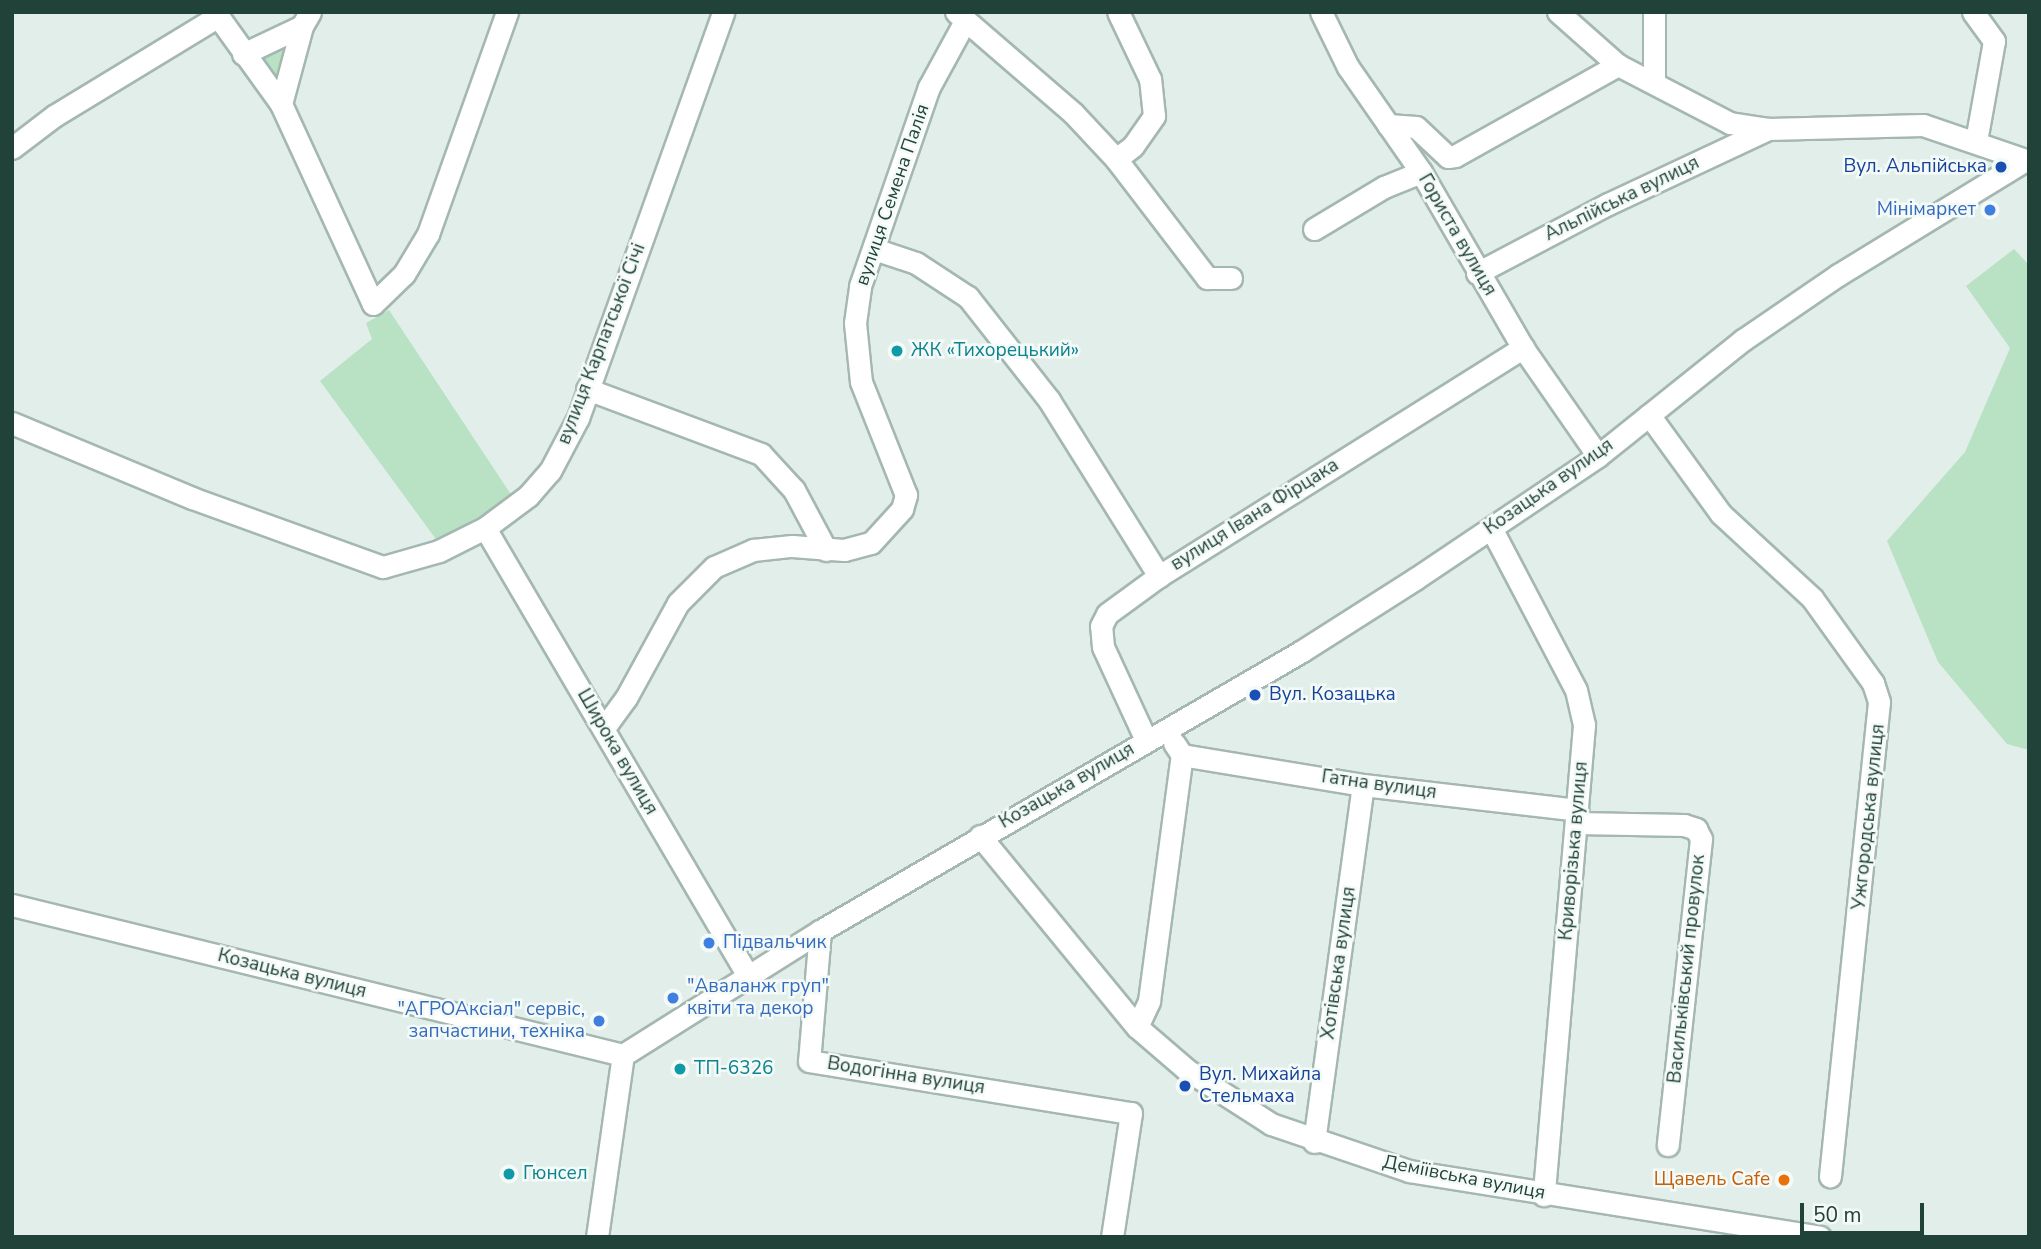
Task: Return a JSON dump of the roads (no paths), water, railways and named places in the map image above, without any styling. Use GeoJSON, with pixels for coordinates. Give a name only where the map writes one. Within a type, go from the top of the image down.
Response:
{"type":"FeatureCollection","features":[{"type":"Feature","properties":{"kind":"street"},"geometry":{"type":"LineString","coordinates":[[12,148],[54,116],[216,15],[281,104],[373,304],[404,274],[428,234],[507,12]]}},
{"type":"Feature","properties":{"kind":"street","name":"вулиця Карпатської Січі"},"geometry":{"type":"LineString","coordinates":[[12,423],[192,498],[383,567],[439,551],[485,528],[528,496],[550,471],[587,389],[723,12]]}},
{"type":"Feature","properties":{"kind":"street"},"geometry":{"type":"LineString","coordinates":[[1116,159],[1133,146],[1154,116],[1150,79],[1118,12]]}},
{"type":"Feature","properties":{"kind":"street","name":"Гориста вулиця"},"geometry":{"type":"LineString","coordinates":[[1321,12],[1348,66],[1422,172],[1522,348],[1598,456]]}},
{"type":"Feature","properties":{"kind":"street","name":"Альпійська вулиця"},"geometry":{"type":"LineString","coordinates":[[1558,12],[1588,44],[1618,65],[1730,123],[1768,129],[1923,125],[1976,141],[2027,161]]}},
{"type":"Feature","properties":{"kind":"street"},"geometry":{"type":"LineString","coordinates":[[1654,12],[1654,83]]}},
{"type":"Feature","properties":{"kind":"street"},"geometry":{"type":"LineString","coordinates":[[1973,12],[1994,41],[1976,141]]}},
{"type":"Feature","properties":{"kind":"street"},"geometry":{"type":"LineString","coordinates":[[960,17],[1073,113],[1116,159],[1207,278],[1231,278]]}},
{"type":"Feature","properties":{"kind":"street","name":"вулиця Семена Палія"},"geometry":{"type":"LineString","coordinates":[[604,728],[626,698],[678,603],[696,581],[714,567],[753,550],[792,546],[826,550],[870,543],[889,527],[906,495],[861,382],[855,350],[860,286],[929,87],[960,17]]}},
{"type":"Feature","properties":{"kind":"street"},"geometry":{"type":"LineString","coordinates":[[281,104],[306,19]]}},
{"type":"Feature","properties":{"kind":"street"},"geometry":{"type":"LineString","coordinates":[[243,54],[306,19]]}},
{"type":"Feature","properties":{"kind":"street"},"geometry":{"type":"LineString","coordinates":[[1388,125],[1416,127],[1448,157],[1455,156],[1618,65]]}},
{"type":"Feature","properties":{"kind":"street","name":"Альпійська вулиця"},"geometry":{"type":"LineString","coordinates":[[1477,272],[1608,204],[1768,129]]}},
{"type":"Feature","properties":{"kind":"street","name":"Козацька вулиця"},"geometry":{"type":"LineString","coordinates":[[12,905],[623,1055],[820,931],[1302,651],[1598,456],[1743,340],[1838,275],[2027,161]]}},
{"type":"Feature","properties":{"kind":"street"},"geometry":{"type":"LineString","coordinates":[[1314,229],[1384,187],[1422,172]]}},
{"type":"Feature","properties":{"kind":"street"},"geometry":{"type":"LineString","coordinates":[[874,249],[916,263],[968,296],[1049,400],[1159,576]]}},
{"type":"Feature","properties":{"kind":"street","name":"вулиця Івана Фірцака"},"geometry":{"type":"LineString","coordinates":[[1146,740],[1116,678],[1101,626],[1119,603],[1522,348]]}},
{"type":"Feature","properties":{"kind":"street"},"geometry":{"type":"LineString","coordinates":[[587,389],[761,454],[794,490],[826,550]]}},
{"type":"Feature","properties":{"kind":"street","name":"Ужгородська вулиця"},"geometry":{"type":"LineString","coordinates":[[1649,415],[1721,514],[1812,598],[1874,683],[1879,702],[1830,1176]]}},
{"type":"Feature","properties":{"kind":"street","name":"Широка вулиця"},"geometry":{"type":"LineString","coordinates":[[485,528],[748,976]]}},
{"type":"Feature","properties":{"kind":"street","name":"Криворізька вулиця"},"geometry":{"type":"LineString","coordinates":[[1491,528],[1576,690],[1584,725],[1544,1195]]}},
{"type":"Feature","properties":{"kind":"street"},"geometry":{"type":"LineString","coordinates":[[1137,1027],[1149,1001],[1182,755],[1166,729]]}},
{"type":"Feature","properties":{"kind":"street","name":"Гатна вулиця"},"geometry":{"type":"LineString","coordinates":[[1182,755],[1578,816]]}},
{"type":"Feature","properties":{"kind":"street","name":"Хотівська вулиця"},"geometry":{"type":"LineString","coordinates":[[1314,1142],[1363,785]]}},
{"type":"Feature","properties":{"kind":"street","name":"Васильківський провулок"},"geometry":{"type":"LineString","coordinates":[[1578,816],[1684,825],[1696,829],[1701,839],[1668,1145]]}},
{"type":"Feature","properties":{"kind":"street","name":"Деміївська вулиця"},"geometry":{"type":"LineString","coordinates":[[980,836],[1137,1027],[1234,1103],[1314,1142],[1409,1171],[1544,1195],[1820,1237]]}},
{"type":"Feature","properties":{"kind":"street","name":"Водогінна вулиця"},"geometry":{"type":"LineString","coordinates":[[820,931],[809,1061],[1131,1113],[1112,1237]]}},
{"type":"Feature","properties":{"kind":"street"},"geometry":{"type":"LineString","coordinates":[[597,1237],[623,1055]]}},
{"type":"Feature","properties":{"kind":"place","name":"Вул. Альпійська"},"geometry":{"type":"Point","coordinates":[2001,167]}},
{"type":"Feature","properties":{"kind":"place","name":"Мінімаркет"},"geometry":{"type":"Point","coordinates":[1990,210]}},
{"type":"Feature","properties":{"kind":"place","name":"ЖК «Тихорецький»"},"geometry":{"type":"Point","coordinates":[897,351]}},
{"type":"Feature","properties":{"kind":"place","name":"Вул. Козацька"},"geometry":{"type":"Point","coordinates":[1255,695]}},
{"type":"Feature","properties":{"kind":"place","name":"Підвальчик"},"geometry":{"type":"Point","coordinates":[709,943]}},
{"type":"Feature","properties":{"kind":"place","name":"\"Аваланж груп\" квіти та декор"},"geometry":{"type":"Point","coordinates":[673,998]}},
{"type":"Feature","properties":{"kind":"place","name":"\"АГРОАксіал\" сервіс, запчастини, техніка"},"geometry":{"type":"Point","coordinates":[599,1021]}},
{"type":"Feature","properties":{"kind":"place","name":"ТП-6326"},"geometry":{"type":"Point","coordinates":[680,1069]}},
{"type":"Feature","properties":{"kind":"place","name":"Вул. Михайла Стельмаха"},"geometry":{"type":"Point","coordinates":[1185,1086]}},
{"type":"Feature","properties":{"kind":"place","name":"Гюнсел"},"geometry":{"type":"Point","coordinates":[509,1174]}},
{"type":"Feature","properties":{"kind":"place","name":"Щавель Cafe"},"geometry":{"type":"Point","coordinates":[1784,1180]}}]}
